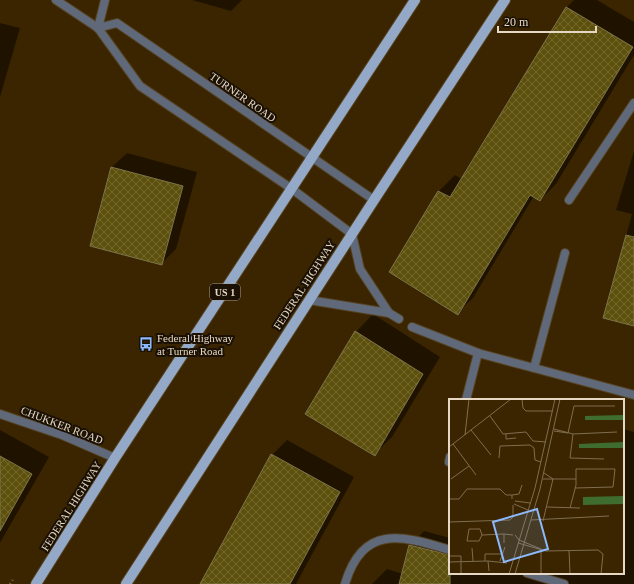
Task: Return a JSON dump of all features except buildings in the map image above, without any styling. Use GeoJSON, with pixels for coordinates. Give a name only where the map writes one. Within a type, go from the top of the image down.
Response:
{"type":"FeatureCollection","features":[{"type":"Feature","properties":{"kind":"main road","name":"FEDERAL HIGHWAY"},"geometry":{"type":"LineString","coordinates":[[36,584],[115,458],[313,158],[415,0]]}},
{"type":"Feature","properties":{"kind":"main road","name":"FEDERAL HIGHWAY"},"geometry":{"type":"LineString","coordinates":[[126,584],[505,0]]}},
{"type":"Feature","properties":{"kind":"street"},"geometry":{"type":"LineString","coordinates":[[56,0],[98,28],[140,86],[292,189],[352,234],[360,269],[389,314]]}},
{"type":"Feature","properties":{"kind":"street"},"geometry":{"type":"LineString","coordinates":[[98,28],[105,0]]}},
{"type":"Feature","properties":{"kind":"street","name":"TURNER ROAD"},"geometry":{"type":"LineString","coordinates":[[98,28],[117,23],[374,200]]}},
{"type":"Feature","properties":{"kind":"street"},"geometry":{"type":"LineString","coordinates":[[569,200],[633,106]]}},
{"type":"Feature","properties":{"kind":"street"},"geometry":{"type":"LineString","coordinates":[[534,368],[565,253]]}},
{"type":"Feature","properties":{"kind":"street"},"geometry":{"type":"LineString","coordinates":[[309,300],[389,314],[399,319]]}},
{"type":"Feature","properties":{"kind":"street"},"geometry":{"type":"LineString","coordinates":[[412,327],[478,353],[634,395]]}},
{"type":"Feature","properties":{"kind":"street"},"geometry":{"type":"LineString","coordinates":[[466,399],[478,353]]}},
{"type":"Feature","properties":{"kind":"street","name":"CHUKKER ROAD"},"geometry":{"type":"LineString","coordinates":[[0,414],[62,435],[115,458]]}},
{"type":"Feature","properties":{"kind":"street"},"geometry":{"type":"LineString","coordinates":[[346,584],[349,571],[357,557],[369,546],[384,539],[406,538],[449,550]]}},
{"type":"Feature","properties":{"kind":"street"},"geometry":{"type":"LineString","coordinates":[[530,574],[564,584]]}},
{"type":"Feature","properties":{"kind":"place","name":"Federal Highway at Turner Road"},"geometry":{"type":"Point","coordinates":[146,344]}}]}
